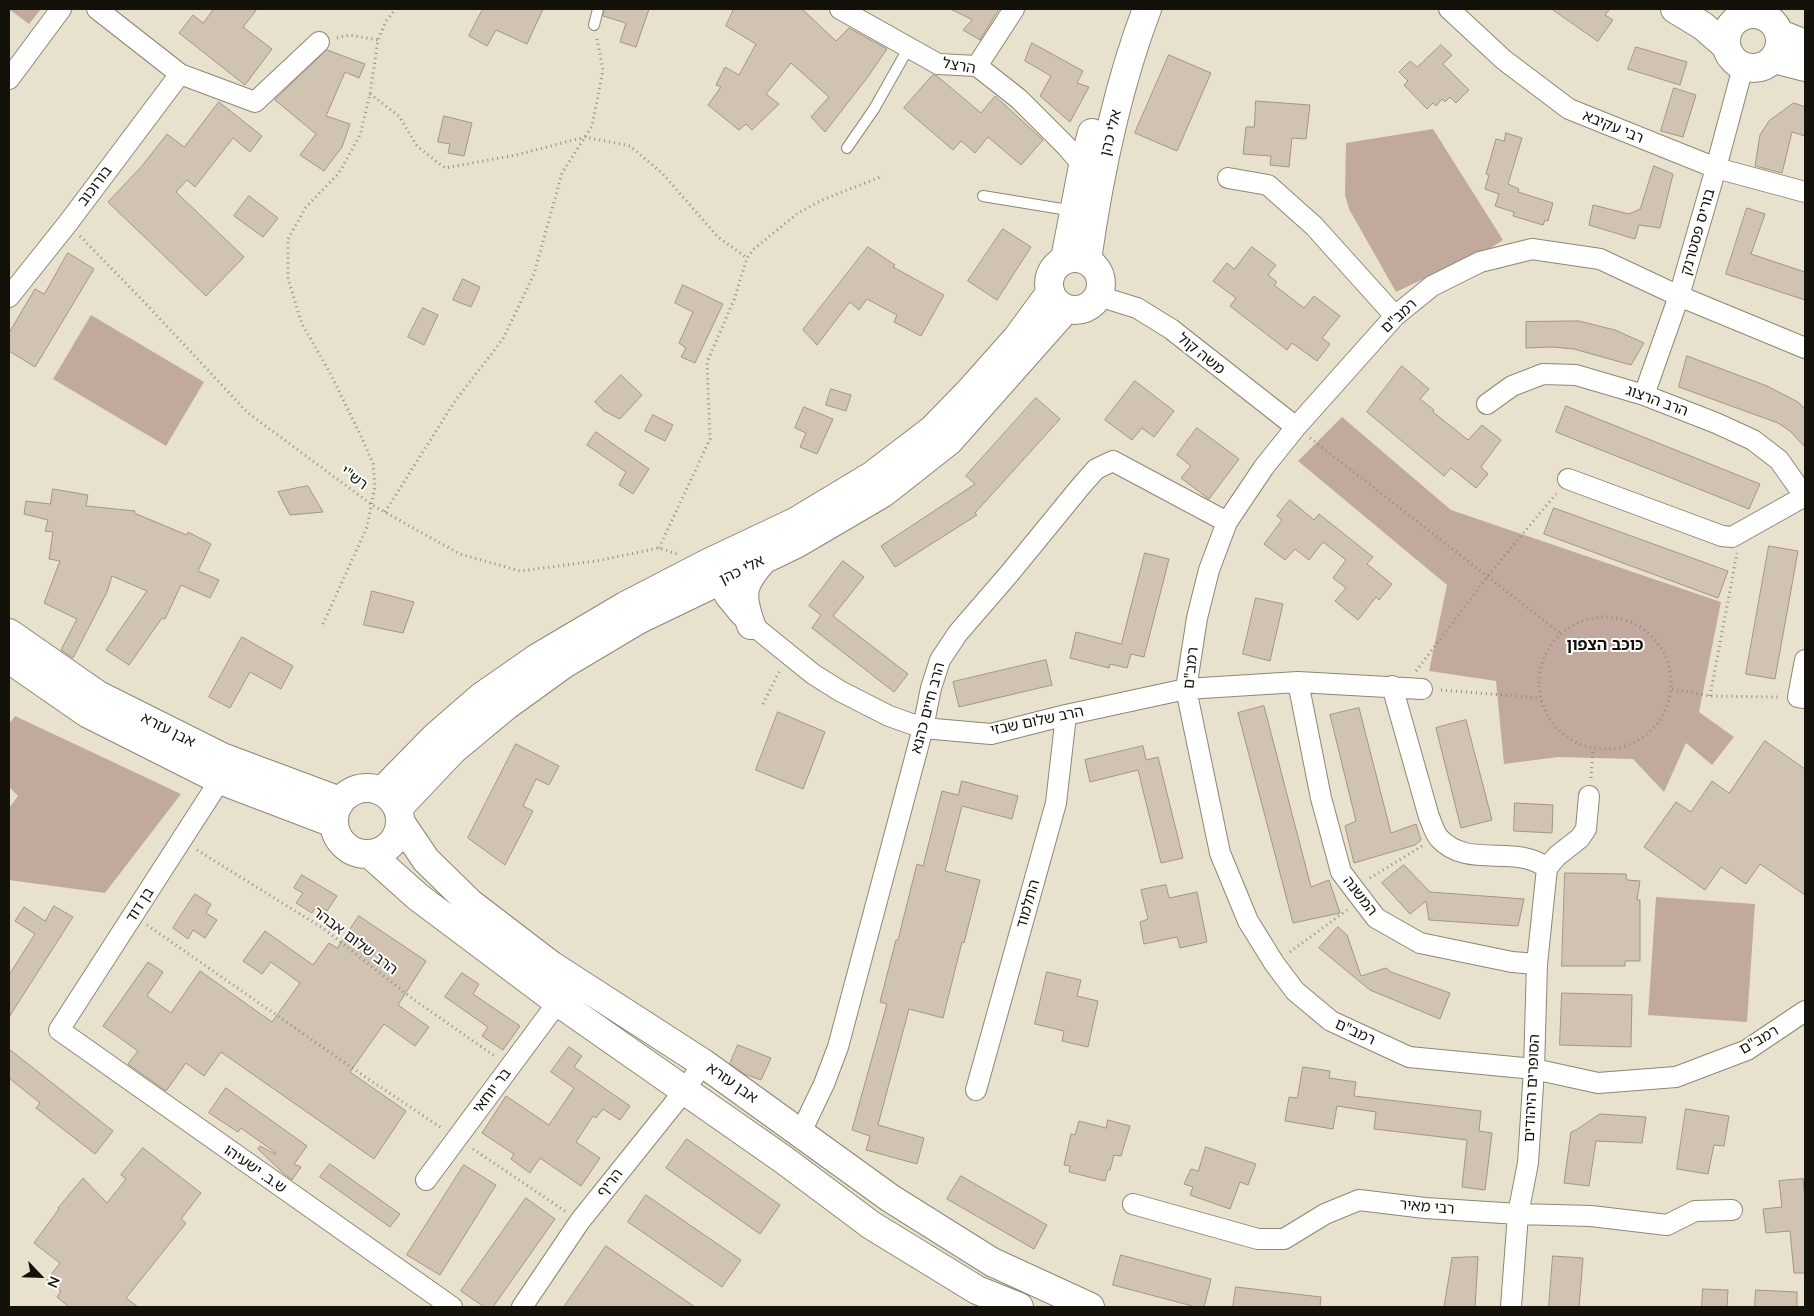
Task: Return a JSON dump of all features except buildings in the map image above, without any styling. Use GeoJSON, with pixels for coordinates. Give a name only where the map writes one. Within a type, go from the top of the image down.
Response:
{"type":"FeatureCollection","features":[{"type":"Feature","properties":{"kind":"street"},"geometry":{"type":"LineString","coordinates":[[9,79],[61,9]]}},
{"type":"Feature","properties":{"kind":"street"},"geometry":{"type":"LineString","coordinates":[[97,9],[180,74],[255,102],[319,42]]}},
{"type":"Feature","properties":{"kind":"street","name":"הרצל"},"geometry":{"type":"LineString","coordinates":[[840,9],[938,64],[978,66],[1019,99],[1067,147],[1083,166]]}},
{"type":"Feature","properties":{"kind":"street"},"geometry":{"type":"LineString","coordinates":[[978,66],[1014,9]]}},
{"type":"Feature","properties":{"kind":"street","name":"אלי כהן"},"geometry":{"type":"LineString","coordinates":[[1076,260],[1074,211],[1083,166],[1115,43],[1127,9]]}},
{"type":"Feature","properties":{"kind":"street","name":"אלי כהן"},"geometry":{"type":"LineString","coordinates":[[1076,260],[1128,63],[1147,9]]}},
{"type":"Feature","properties":{"kind":"street","name":"רבי עקיבא"},"geometry":{"type":"LineString","coordinates":[[1449,9],[1504,60],[1569,109],[1716,168],[1805,192]]}},
{"type":"Feature","properties":{"kind":"street"},"geometry":{"type":"LineString","coordinates":[[1674,9],[1703,26],[1726,46],[1732,58],[1743,67],[1760,68],[1768,65],[1777,47],[1771,20],[1756,14],[1730,13],[1734,22],[1726,37],[1726,46]]}},
{"type":"Feature","properties":{"kind":"street"},"geometry":{"type":"LineString","coordinates":[[1777,47],[1805,44]]}},
{"type":"Feature","properties":{"kind":"street"},"geometry":{"type":"LineString","coordinates":[[1777,47],[1805,68]]}},
{"type":"Feature","properties":{"kind":"street","name":"בוריס פסטרנק"},"geometry":{"type":"LineString","coordinates":[[1644,395],[1679,296],[1743,67]]}},
{"type":"Feature","properties":{"kind":"street","name":"בורוכוב"},"geometry":{"type":"LineString","coordinates":[[9,298],[180,74]]}},
{"type":"Feature","properties":{"kind":"street"},"geometry":{"type":"LineString","coordinates":[[1228,178],[1268,185],[1314,226],[1395,316]]}},
{"type":"Feature","properties":{"kind":"street","name":"רמב\"ם"},"geometry":{"type":"LineString","coordinates":[[1805,348],[1679,296],[1600,259],[1532,249],[1480,262],[1432,286],[1395,316],[1296,427],[1264,467],[1228,522],[1210,570],[1197,618],[1186,689],[1220,853],[1248,921],[1274,963],[1295,991],[1331,1021],[1409,1057],[1534,1069],[1598,1083],[1676,1077],[1747,1050],[1805,1011]]}},
{"type":"Feature","properties":{"kind":"street"},"geometry":{"type":"LineString","coordinates":[[1076,260],[1093,264],[1100,276],[1101,289],[1098,296],[1088,306],[1081,309],[1058,301],[1049,277],[1052,269],[1076,260]]}},
{"type":"Feature","properties":{"kind":"street","name":"משה קול"},"geometry":{"type":"LineString","coordinates":[[1098,296],[1137,308],[1171,329],[1296,427]]}},
{"type":"Feature","properties":{"kind":"street","name":"אלי כהן"},"geometry":{"type":"LineString","coordinates":[[713,573],[763,560],[796,544],[884,493],[949,441],[1058,301]]}},
{"type":"Feature","properties":{"kind":"street","name":"אלי כהן"},"geometry":{"type":"LineString","coordinates":[[394,807],[453,750],[506,706],[564,664],[874,475],[932,430],[1017,338],[1058,301]]}},
{"type":"Feature","properties":{"kind":"street","name":"הרב הרצוג"},"geometry":{"type":"LineString","coordinates":[[1487,404],[1512,386],[1543,374],[1576,375],[1644,395],[1754,440],[1779,460],[1805,497]]}},
{"type":"Feature","properties":{"kind":"street","name":"הרב חיים כהנא"},"geometry":{"type":"LineString","coordinates":[[801,1132],[824,1084],[838,1047],[923,728],[931,688],[940,660],[958,633],[1096,469],[1113,461],[1228,522]]}},
{"type":"Feature","properties":{"kind":"street"},"geometry":{"type":"LineString","coordinates":[[1568,479],[1722,536],[1732,537],[1805,497]]}},
{"type":"Feature","properties":{"kind":"street"},"geometry":{"type":"LineString","coordinates":[[751,625],[745,609],[744,590],[748,579],[763,560]]}},
{"type":"Feature","properties":{"kind":"street","name":"הרב שלום שבזי"},"geometry":{"type":"LineString","coordinates":[[713,573],[726,598],[740,615],[814,674],[840,691],[888,716],[923,728],[991,734],[1066,715],[1186,689],[1298,682],[1406,688]]}},
{"type":"Feature","properties":{"kind":"street","name":"אבן עזרא"},"geometry":{"type":"LineString","coordinates":[[9,633],[98,695],[337,812]]}},
{"type":"Feature","properties":{"kind":"street","name":"אבן עזרא"},"geometry":{"type":"LineString","coordinates":[[9,659],[87,713],[220,780],[337,812]]}},
{"type":"Feature","properties":{"kind":"street"},"geometry":{"type":"LineString","coordinates":[[1802,697],[1805,660]]}},
{"type":"Feature","properties":{"kind":"street","name":"המשנה"},"geometry":{"type":"LineString","coordinates":[[1298,682],[1321,798],[1341,872],[1376,918],[1420,944],[1512,962],[1537,964]]}},
{"type":"Feature","properties":{"kind":"street"},"geometry":{"type":"LineString","coordinates":[[1406,688],[1429,817],[1438,837],[1452,849],[1470,855],[1527,858],[1538,861],[1547,868],[1556,856],[1580,838],[1586,829],[1589,796]]}},
{"type":"Feature","properties":{"kind":"street","name":"התלמוד"},"geometry":{"type":"LineString","coordinates":[[976,1090],[1056,803],[1066,715]]}},
{"type":"Feature","properties":{"kind":"street","name":"בן דוד"},"geometry":{"type":"LineString","coordinates":[[59,1030],[220,780]]}},
{"type":"Feature","properties":{"kind":"street"},"geometry":{"type":"LineString","coordinates":[[373,788],[394,807],[398,835],[382,851],[371,855],[353,852],[345,847],[335,832],[337,812],[355,790],[373,788]]}},
{"type":"Feature","properties":{"kind":"street","name":"אבן עזרא"},"geometry":{"type":"LineString","coordinates":[[394,807],[426,860],[470,903],[551,965],[703,1063],[890,1198],[992,1262],[1089,1307]]}},
{"type":"Feature","properties":{"kind":"street"},"geometry":{"type":"LineString","coordinates":[[371,855],[418,897],[558,1002],[784,1160],[871,1225],[977,1290],[1019,1307]]}},
{"type":"Feature","properties":{"kind":"street","name":"הסופרים היהודים"},"geometry":{"type":"LineString","coordinates":[[1511,1307],[1518,1214],[1528,1164],[1534,1069],[1537,964],[1547,868]]}},
{"type":"Feature","properties":{"kind":"street","name":"בר יוחאי"},"geometry":{"type":"LineString","coordinates":[[426,1180],[558,1002]]}},
{"type":"Feature","properties":{"kind":"street","name":"ש.ב. ישעיהו"},"geometry":{"type":"LineString","coordinates":[[59,1030],[452,1307]]}},
{"type":"Feature","properties":{"kind":"street","name":"הריף"},"geometry":{"type":"LineString","coordinates":[[522,1307],[580,1221],[685,1090],[703,1063]]}},
{"type":"Feature","properties":{"kind":"street","name":"רבי מאיר"},"geometry":{"type":"LineString","coordinates":[[1133,1204],[1258,1238],[1284,1239],[1325,1214],[1359,1200],[1425,1208],[1518,1214],[1591,1216],[1667,1225],[1695,1211],[1732,1210]]}},
{"type":"Feature","properties":{"kind":"lane"},"geometry":{"type":"LineString","coordinates":[[594,25],[598,9]]}},
{"type":"Feature","properties":{"kind":"lane"},"geometry":{"type":"LineString","coordinates":[[847,148],[874,109],[909,47]]}},
{"type":"Feature","properties":{"kind":"lane"},"geometry":{"type":"LineString","coordinates":[[983,196],[1074,211]]}},
{"type":"Feature","properties":{"kind":"path"},"geometry":{"type":"LineString","coordinates":[[323,624],[367,527],[375,486],[373,464],[329,371],[302,324],[288,279],[288,239],[306,207],[339,173],[360,135],[370,94],[378,40],[386,21],[395,9]]}},
{"type":"Feature","properties":{"kind":"path"},"geometry":{"type":"LineString","coordinates":[[385,512],[455,401],[503,339],[534,274],[562,172],[592,126],[603,70],[594,25]]}},
{"type":"Feature","properties":{"kind":"path"},"geometry":{"type":"LineString","coordinates":[[319,42],[349,35],[378,40]]}},
{"type":"Feature","properties":{"kind":"path"},"geometry":{"type":"LineString","coordinates":[[370,94],[399,116],[417,146],[444,168],[516,156],[585,137],[630,146],[662,173],[718,238],[747,258]]}},
{"type":"Feature","properties":{"kind":"path"},"geometry":{"type":"LineString","coordinates":[[659,548],[710,439],[707,362],[734,300],[747,258],[754,249],[798,213],[822,200],[882,176]]}},
{"type":"Feature","properties":{"kind":"path","name":"רש\"י"},"geometry":{"type":"LineString","coordinates":[[68,223],[246,412],[372,504],[460,554],[520,571],[596,561],[659,548],[713,573]]}},
{"type":"Feature","properties":{"kind":"path"},"geometry":{"type":"LineString","coordinates":[[1296,427],[1560,633]]}},
{"type":"Feature","properties":{"kind":"path"},"geometry":{"type":"LineString","coordinates":[[1406,688],[1487,577],[1568,479]]}},
{"type":"Feature","properties":{"kind":"path"},"geometry":{"type":"LineString","coordinates":[[1710,696],[1738,551],[1736,535]]}},
{"type":"Feature","properties":{"kind":"path"},"geometry":{"type":"LineString","coordinates":[[1601,616],[1626,619],[1647,631],[1662,648],[1670,666],[1672,689],[1663,716],[1651,732],[1627,747],[1605,751],[1582,747],[1555,729],[1540,704],[1538,673],[1550,644],[1560,633],[1601,616]]}},
{"type":"Feature","properties":{"kind":"path"},"geometry":{"type":"LineString","coordinates":[[763,704],[774,680]]}},
{"type":"Feature","properties":{"kind":"path"},"geometry":{"type":"LineString","coordinates":[[1406,688],[1540,698]]}},
{"type":"Feature","properties":{"kind":"path"},"geometry":{"type":"LineString","coordinates":[[1672,689],[1710,696],[1802,697]]}},
{"type":"Feature","properties":{"kind":"path"},"geometry":{"type":"LineString","coordinates":[[1589,796],[1593,749]]}},
{"type":"Feature","properties":{"kind":"path"},"geometry":{"type":"LineString","coordinates":[[1274,963],[1358,894],[1438,837]]}},
{"type":"Feature","properties":{"kind":"path","name":"הרב שלום אבהר"},"geometry":{"type":"LineString","coordinates":[[182,840],[324,929],[414,1000],[510,1068]]}},
{"type":"Feature","properties":{"kind":"path"},"geometry":{"type":"LineString","coordinates":[[133,916],[361,1074],[580,1221]]}},
{"type":"Feature","properties":{"kind":"shaded area"},"geometry":{"type":"Polygon","coordinates":[[[9,9],[41,9],[29,24],[9,9]]]}},
{"type":"Feature","properties":{"kind":"shaded area"},"geometry":{"type":"Polygon","coordinates":[[[1433,129],[1503,240],[1483,253],[1396,292],[1349,209],[1345,195],[1346,143],[1433,129]]]}},
{"type":"Feature","properties":{"kind":"shaded area"},"geometry":{"type":"Polygon","coordinates":[[[91,315],[204,382],[166,446],[53,379],[91,315]]]}},
{"type":"Feature","properties":{"kind":"shaded area"},"geometry":{"type":"Polygon","coordinates":[[[1342,417],[1451,510],[1721,602],[1699,712],[1734,737],[1712,765],[1686,743],[1664,792],[1633,759],[1558,757],[1504,764],[1496,681],[1429,671],[1447,585],[1298,461],[1342,417]]]}},
{"type":"Feature","properties":{"kind":"shaded area"},"geometry":{"type":"Polygon","coordinates":[[[15,716],[181,794],[105,893],[9,880],[9,808],[18,796],[9,787],[9,724],[15,716]]]}},
{"type":"Feature","properties":{"kind":"shaded area"},"geometry":{"type":"Polygon","coordinates":[[[1656,897],[1755,904],[1747,1022],[1648,1015],[1656,897]]]}},
{"type":"Feature","properties":{"kind":"district","name":"כוכב הצפון"},"geometry":{"type":"Point","coordinates":[1605,645]}}]}
